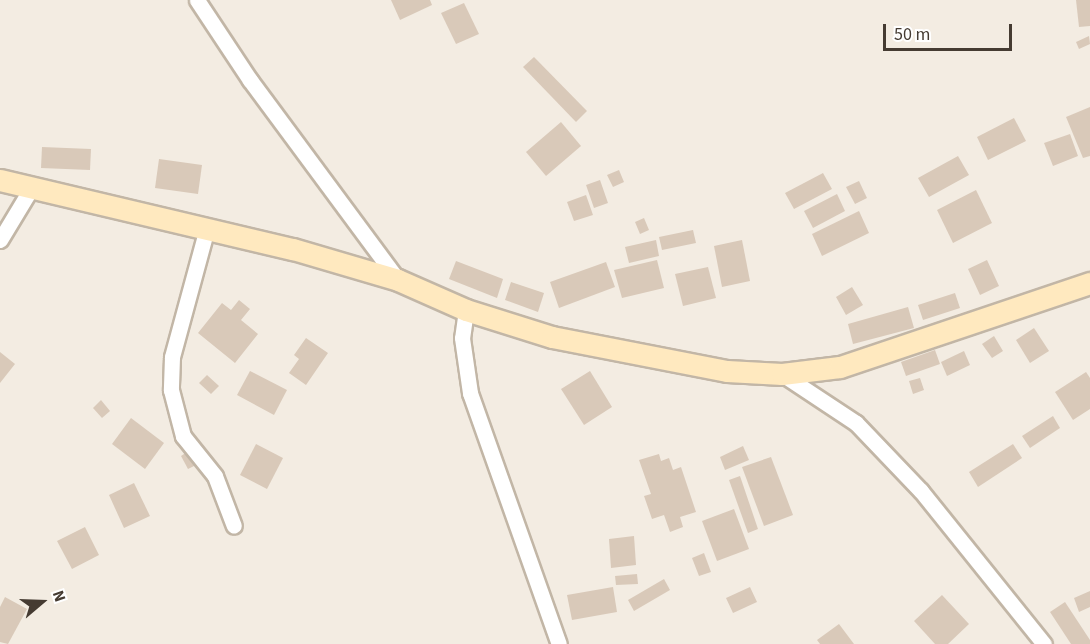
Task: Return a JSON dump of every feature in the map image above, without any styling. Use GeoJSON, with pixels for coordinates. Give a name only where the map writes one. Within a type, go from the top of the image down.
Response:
{"type":"FeatureCollection","features":[{"type":"Feature","properties":{"kind":"main road"},"geometry":{"type":"LineString","coordinates":[[0,180],[207,228],[398,280],[466,310],[552,337],[727,371],[782,374],[840,367],[1090,283]]}},
{"type":"Feature","properties":{"kind":"street"},"geometry":{"type":"LineString","coordinates":[[197,0],[250,80],[398,280]]}},
{"type":"Feature","properties":{"kind":"street"},"geometry":{"type":"LineString","coordinates":[[0,240],[32,187]]}},
{"type":"Feature","properties":{"kind":"street"},"geometry":{"type":"LineString","coordinates":[[207,228],[172,357],[171,390],[183,436],[215,476],[234,526]]}},
{"type":"Feature","properties":{"kind":"street"},"geometry":{"type":"LineString","coordinates":[[466,310],[462,338],[471,393],[484,441],[559,644]]}},
{"type":"Feature","properties":{"kind":"street"},"geometry":{"type":"LineString","coordinates":[[782,374],[856,423],[921,491],[1044,644]]}},
{"type":"Feature","properties":{"kind":"building"},"geometry":{"type":"Polygon","coordinates":[[[391,0],[430,0],[432,5],[400,20],[391,0]]]}},
{"type":"Feature","properties":{"kind":"building"},"geometry":{"type":"Polygon","coordinates":[[[1076,0],[1090,0],[1090,26],[1079,27],[1076,0]]]}},
{"type":"Feature","properties":{"kind":"building"},"geometry":{"type":"Polygon","coordinates":[[[464,3],[479,34],[456,44],[441,13],[464,3]]]}},
{"type":"Feature","properties":{"kind":"building"},"geometry":{"type":"Polygon","coordinates":[[[1089,36],[1090,44],[1079,49],[1076,42],[1089,36]]]}},
{"type":"Feature","properties":{"kind":"building"},"geometry":{"type":"Polygon","coordinates":[[[534,57],[587,111],[576,122],[523,67],[534,57]]]}},
{"type":"Feature","properties":{"kind":"building"},"geometry":{"type":"Polygon","coordinates":[[[1090,107],[1090,156],[1083,158],[1066,117],[1090,107]]]}},
{"type":"Feature","properties":{"kind":"building"},"geometry":{"type":"Polygon","coordinates":[[[1014,118],[1026,141],[988,160],[977,137],[1014,118]]]}},
{"type":"Feature","properties":{"kind":"building"},"geometry":{"type":"Polygon","coordinates":[[[561,122],[581,146],[546,176],[526,152],[561,122]]]}},
{"type":"Feature","properties":{"kind":"building"},"geometry":{"type":"Polygon","coordinates":[[[1070,134],[1078,156],[1053,166],[1044,143],[1070,134]]]}},
{"type":"Feature","properties":{"kind":"building"},"geometry":{"type":"Polygon","coordinates":[[[42,147],[91,149],[90,170],[41,168],[42,147]]]}},
{"type":"Feature","properties":{"kind":"building"},"geometry":{"type":"Polygon","coordinates":[[[958,156],[969,175],[929,197],[918,178],[958,156]]]}},
{"type":"Feature","properties":{"kind":"building"},"geometry":{"type":"Polygon","coordinates":[[[159,159],[202,165],[198,194],[155,188],[159,159]]]}},
{"type":"Feature","properties":{"kind":"building"},"geometry":{"type":"Polygon","coordinates":[[[619,170],[624,182],[613,187],[607,175],[619,170]]]}},
{"type":"Feature","properties":{"kind":"building"},"geometry":{"type":"Polygon","coordinates":[[[823,173],[832,189],[794,209],[785,193],[823,173]]]}},
{"type":"Feature","properties":{"kind":"building"},"geometry":{"type":"Polygon","coordinates":[[[600,180],[608,203],[594,208],[586,185],[600,180]]]}},
{"type":"Feature","properties":{"kind":"building"},"geometry":{"type":"Polygon","coordinates":[[[859,181],[867,198],[855,204],[846,187],[859,181]]]}},
{"type":"Feature","properties":{"kind":"building"},"geometry":{"type":"Polygon","coordinates":[[[976,190],[992,223],[953,243],[937,210],[976,190]]]}},
{"type":"Feature","properties":{"kind":"building"},"geometry":{"type":"Polygon","coordinates":[[[837,194],[845,211],[813,228],[804,211],[837,194]]]}},
{"type":"Feature","properties":{"kind":"building"},"geometry":{"type":"Polygon","coordinates":[[[586,195],[593,215],[574,221],[567,202],[586,195]]]}},
{"type":"Feature","properties":{"kind":"building"},"geometry":{"type":"Polygon","coordinates":[[[859,211],[869,233],[822,256],[812,234],[859,211]]]}},
{"type":"Feature","properties":{"kind":"building"},"geometry":{"type":"Polygon","coordinates":[[[644,218],[649,230],[640,234],[635,222],[644,218]]]}},
{"type":"Feature","properties":{"kind":"building"},"geometry":{"type":"Polygon","coordinates":[[[693,230],[696,243],[662,250],[659,237],[693,230]]]}},
{"type":"Feature","properties":{"kind":"building"},"geometry":{"type":"Polygon","coordinates":[[[656,240],[659,256],[629,263],[625,247],[656,240]]]}},
{"type":"Feature","properties":{"kind":"building"},"geometry":{"type":"Polygon","coordinates":[[[742,240],[750,281],[722,287],[714,246],[742,240]]]}},
{"type":"Feature","properties":{"kind":"building"},"geometry":{"type":"Polygon","coordinates":[[[657,260],[664,288],[622,298],[614,270],[657,260]]]}},
{"type":"Feature","properties":{"kind":"building"},"geometry":{"type":"Polygon","coordinates":[[[987,260],[999,286],[980,295],[968,269],[987,260]]]}},
{"type":"Feature","properties":{"kind":"building"},"geometry":{"type":"Polygon","coordinates":[[[456,261],[503,279],[497,298],[449,279],[456,261]]]}},
{"type":"Feature","properties":{"kind":"building"},"geometry":{"type":"Polygon","coordinates":[[[606,262],[615,287],[559,308],[550,282],[606,262]]]}},
{"type":"Feature","properties":{"kind":"building"},"geometry":{"type":"Polygon","coordinates":[[[708,267],[716,298],[683,306],[675,274],[708,267]]]}},
{"type":"Feature","properties":{"kind":"building"},"geometry":{"type":"Polygon","coordinates":[[[511,282],[544,293],[538,312],[505,300],[511,282]]]}},
{"type":"Feature","properties":{"kind":"building"},"geometry":{"type":"Polygon","coordinates":[[[852,287],[863,305],[846,315],[836,297],[852,287]]]}},
{"type":"Feature","properties":{"kind":"building"},"geometry":{"type":"Polygon","coordinates":[[[955,293],[960,308],[923,320],[918,305],[955,293]]]}},
{"type":"Feature","properties":{"kind":"building"},"geometry":{"type":"Polygon","coordinates":[[[239,300],[250,309],[241,320],[258,334],[235,363],[198,333],[222,303],[231,310],[239,300]]]}},
{"type":"Feature","properties":{"kind":"building"},"geometry":{"type":"Polygon","coordinates":[[[908,307],[914,328],[853,344],[848,324],[908,307]]]}},
{"type":"Feature","properties":{"kind":"building"},"geometry":{"type":"Polygon","coordinates":[[[1034,328],[1049,351],[1030,363],[1016,340],[1034,328]]]}},
{"type":"Feature","properties":{"kind":"building"},"geometry":{"type":"Polygon","coordinates":[[[994,336],[1003,351],[992,358],[982,344],[994,336]]]}},
{"type":"Feature","properties":{"kind":"building"},"geometry":{"type":"Polygon","coordinates":[[[306,338],[328,353],[306,385],[289,373],[299,359],[294,355],[306,338]]]}},
{"type":"Feature","properties":{"kind":"building"},"geometry":{"type":"Polygon","coordinates":[[[935,350],[940,364],[906,376],[901,362],[935,350]]]}},
{"type":"Feature","properties":{"kind":"building"},"geometry":{"type":"Polygon","coordinates":[[[964,351],[970,365],[947,376],[941,362],[964,351]]]}},
{"type":"Feature","properties":{"kind":"building"},"geometry":{"type":"Polygon","coordinates":[[[0,352],[15,364],[0,383],[0,352]]]}},
{"type":"Feature","properties":{"kind":"building"},"geometry":{"type":"Polygon","coordinates":[[[250,371],[287,390],[274,415],[237,395],[250,371]]]}},
{"type":"Feature","properties":{"kind":"building"},"geometry":{"type":"Polygon","coordinates":[[[590,371],[612,407],[584,425],[561,389],[590,371]]]}},
{"type":"Feature","properties":{"kind":"building"},"geometry":{"type":"Polygon","coordinates":[[[1086,372],[1090,378],[1090,409],[1073,420],[1055,392],[1086,372]]]}},
{"type":"Feature","properties":{"kind":"building"},"geometry":{"type":"Polygon","coordinates":[[[207,375],[219,386],[211,394],[199,383],[207,375]]]}},
{"type":"Feature","properties":{"kind":"building"},"geometry":{"type":"Polygon","coordinates":[[[920,378],[924,390],[913,394],[909,381],[920,378]]]}},
{"type":"Feature","properties":{"kind":"building"},"geometry":{"type":"Polygon","coordinates":[[[101,400],[110,411],[102,418],[93,408],[101,400]]]}},
{"type":"Feature","properties":{"kind":"building"},"geometry":{"type":"Polygon","coordinates":[[[1053,416],[1060,428],[1030,448],[1022,436],[1053,416]]]}},
{"type":"Feature","properties":{"kind":"building"},"geometry":{"type":"Polygon","coordinates":[[[131,418],[164,443],[145,469],[112,444],[131,418]]]}},
{"type":"Feature","properties":{"kind":"building"},"geometry":{"type":"Polygon","coordinates":[[[256,444],[283,458],[267,489],[240,475],[256,444]]]}},
{"type":"Feature","properties":{"kind":"building"},"geometry":{"type":"Polygon","coordinates":[[[1013,444],[1022,458],[978,487],[969,472],[1013,444]]]}},
{"type":"Feature","properties":{"kind":"building"},"geometry":{"type":"Polygon","coordinates":[[[743,446],[749,460],[725,470],[720,457],[743,446]]]}},
{"type":"Feature","properties":{"kind":"building"},"geometry":{"type":"Polygon","coordinates":[[[190,450],[198,464],[188,469],[181,456],[190,450]]]}},
{"type":"Feature","properties":{"kind":"building"},"geometry":{"type":"Polygon","coordinates":[[[659,454],[661,461],[669,458],[673,470],[681,467],[696,512],[680,517],[683,527],[670,532],[664,515],[652,519],[644,496],[651,494],[639,460],[659,454]]]}},
{"type":"Feature","properties":{"kind":"building"},"geometry":{"type":"Polygon","coordinates":[[[771,457],[793,515],[764,526],[742,467],[771,457]]]}},
{"type":"Feature","properties":{"kind":"building"},"geometry":{"type":"Polygon","coordinates":[[[740,476],[758,529],[748,533],[729,480],[740,476]]]}},
{"type":"Feature","properties":{"kind":"building"},"geometry":{"type":"Polygon","coordinates":[[[134,483],[150,516],[124,528],[109,495],[134,483]]]}},
{"type":"Feature","properties":{"kind":"building"},"geometry":{"type":"Polygon","coordinates":[[[734,509],[749,549],[717,561],[702,521],[734,509]]]}},
{"type":"Feature","properties":{"kind":"building"},"geometry":{"type":"Polygon","coordinates":[[[85,527],[99,555],[72,569],[57,541],[85,527]]]}},
{"type":"Feature","properties":{"kind":"building"},"geometry":{"type":"Polygon","coordinates":[[[634,536],[636,565],[611,568],[609,539],[634,536]]]}},
{"type":"Feature","properties":{"kind":"building"},"geometry":{"type":"Polygon","coordinates":[[[704,553],[711,572],[699,576],[692,558],[704,553]]]}},
{"type":"Feature","properties":{"kind":"building"},"geometry":{"type":"Polygon","coordinates":[[[637,574],[638,584],[616,585],[615,576],[637,574]]]}},
{"type":"Feature","properties":{"kind":"building"},"geometry":{"type":"Polygon","coordinates":[[[664,579],[670,590],[634,611],[628,600],[664,579]]]}},
{"type":"Feature","properties":{"kind":"building"},"geometry":{"type":"Polygon","coordinates":[[[613,587],[617,612],[572,620],[567,595],[613,587]]]}},
{"type":"Feature","properties":{"kind":"building"},"geometry":{"type":"Polygon","coordinates":[[[750,587],[757,602],[733,613],[726,598],[750,587]]]}},
{"type":"Feature","properties":{"kind":"building"},"geometry":{"type":"Polygon","coordinates":[[[1090,591],[1090,607],[1079,612],[1074,598],[1090,591]]]}},
{"type":"Feature","properties":{"kind":"building"},"geometry":{"type":"Polygon","coordinates":[[[942,595],[969,624],[948,644],[935,644],[914,621],[942,595]]]}},
{"type":"Feature","properties":{"kind":"building"},"geometry":{"type":"Polygon","coordinates":[[[5,597],[27,609],[8,644],[0,642],[0,607],[5,597]]]}},
{"type":"Feature","properties":{"kind":"building"},"geometry":{"type":"Polygon","coordinates":[[[1065,602],[1090,640],[1090,644],[1071,644],[1050,612],[1065,602]]]}},
{"type":"Feature","properties":{"kind":"building"},"geometry":{"type":"Polygon","coordinates":[[[839,624],[854,644],[820,644],[817,640],[839,624]]]}}]}
